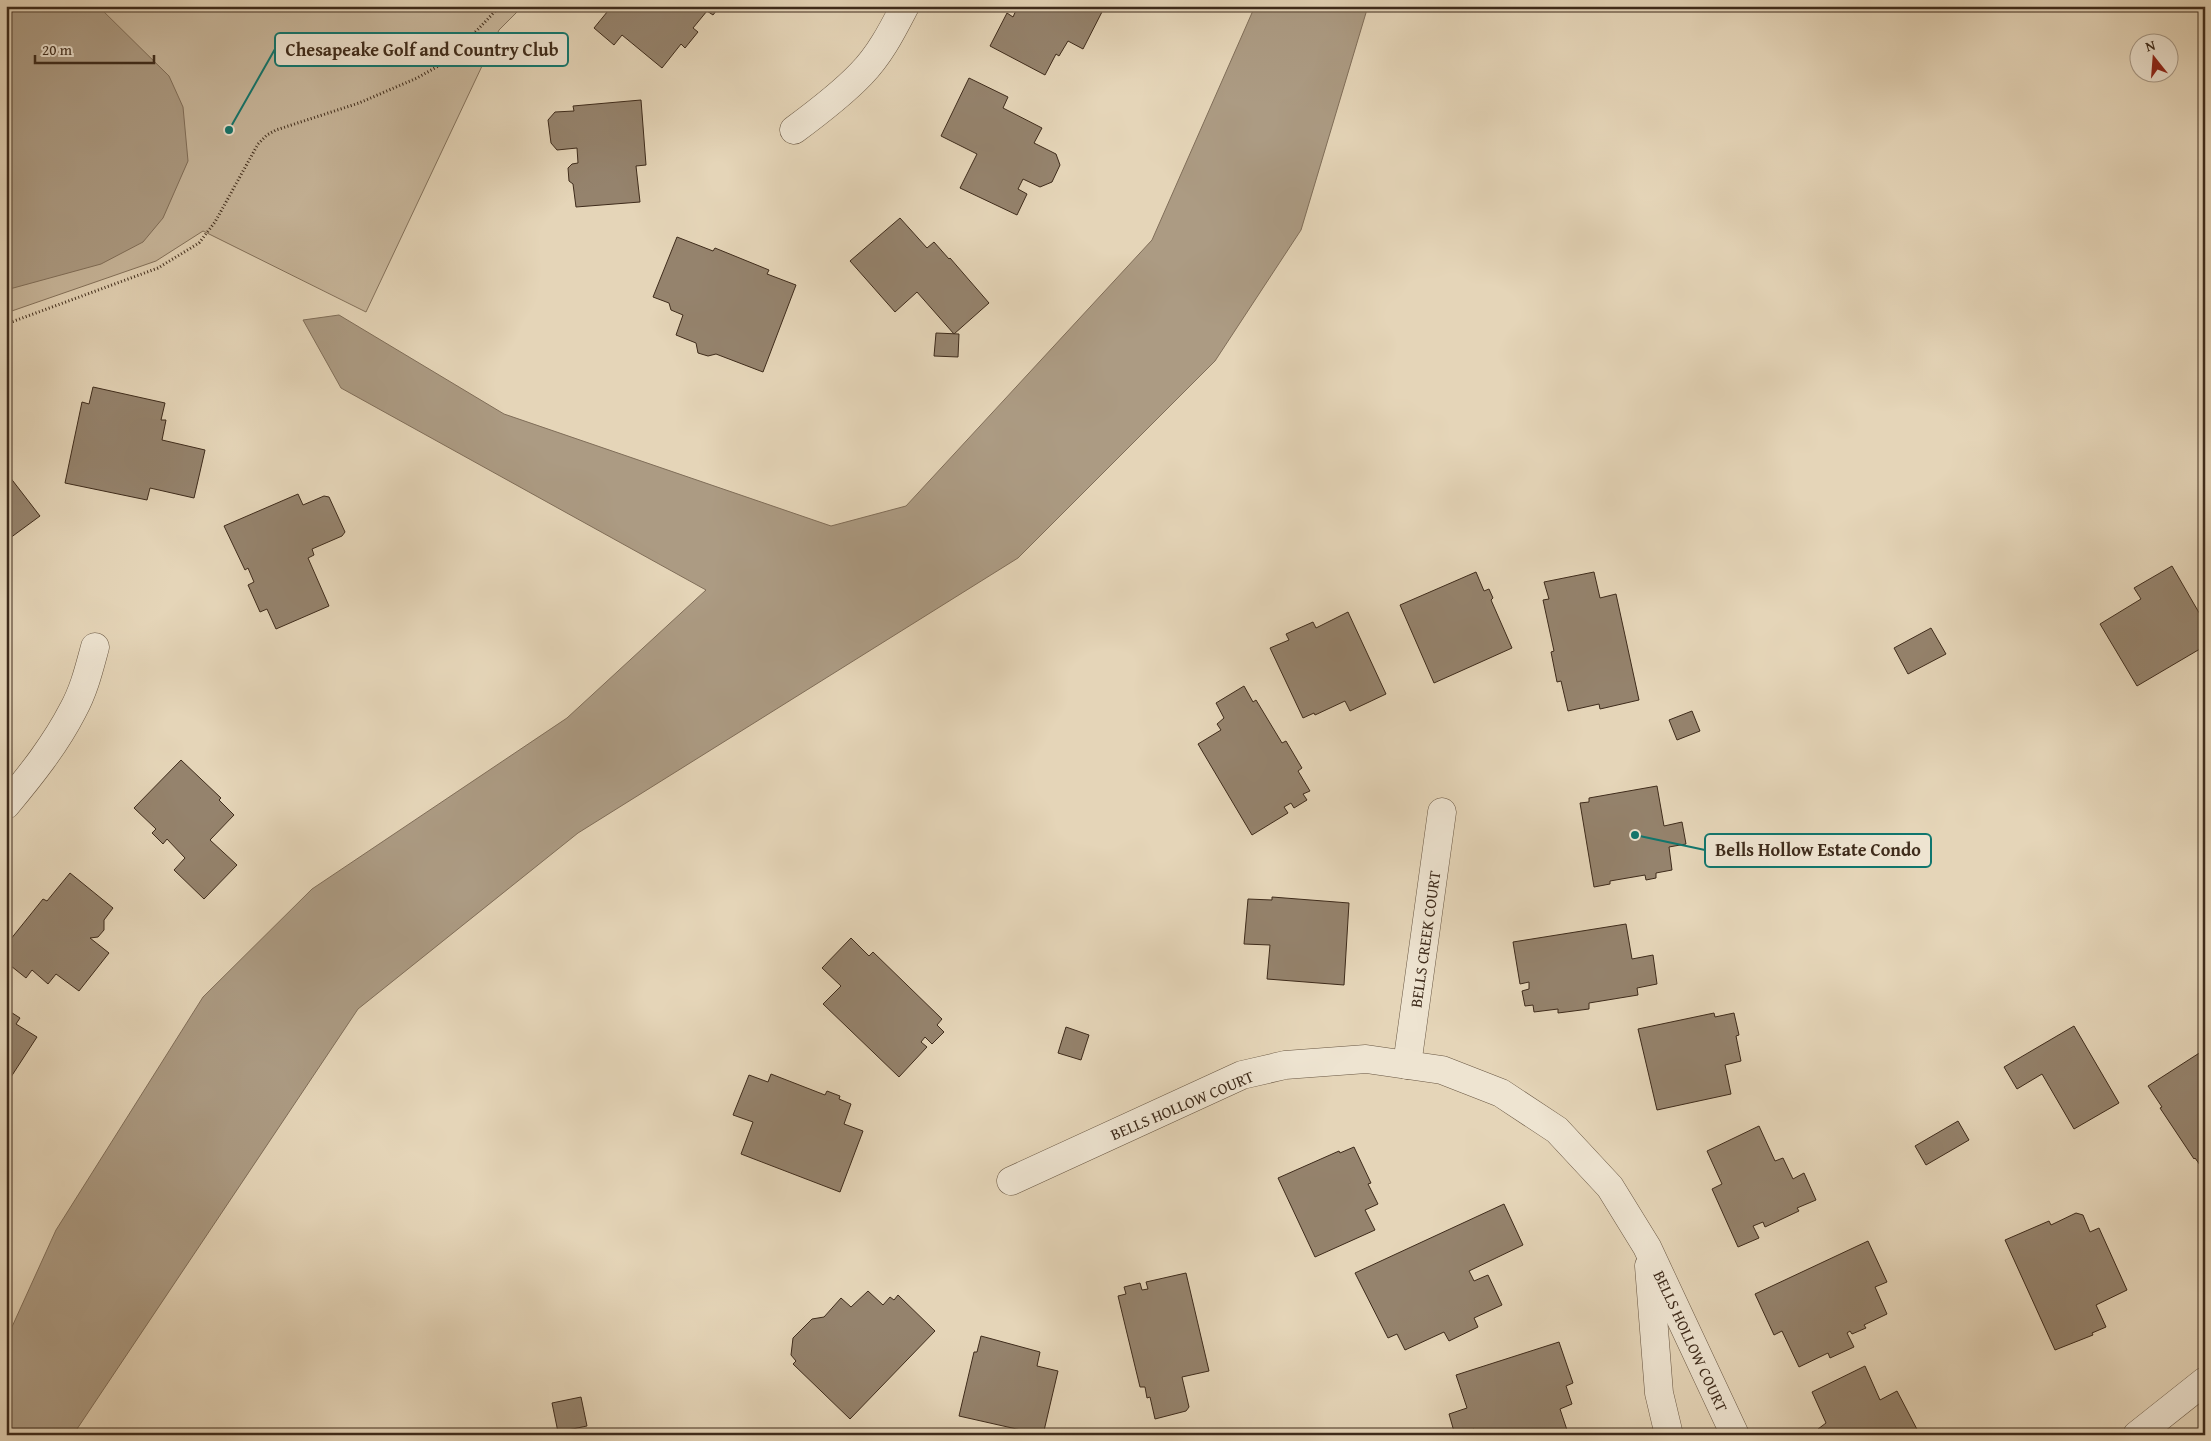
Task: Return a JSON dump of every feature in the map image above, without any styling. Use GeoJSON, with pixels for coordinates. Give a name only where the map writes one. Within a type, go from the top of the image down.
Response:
{"type":"FeatureCollection","features":[{"type":"Feature","properties":{"kind":"street"},"geometry":{"type":"LineString","coordinates":[[794,130],[828,104],[862,73],[889,36],[905,6]]}},
{"type":"Feature","properties":{"kind":"street"},"geometry":{"type":"LineString","coordinates":[[6,806],[38,764],[70,716],[83,688],[95,648]]}},
{"type":"Feature","properties":{"kind":"street","name":"BELLS CREEK COURT"},"geometry":{"type":"LineString","coordinates":[[1407,1065],[1442,812]]}},
{"type":"Feature","properties":{"kind":"street","name":"BELLS HOLLOW COURT"},"geometry":{"type":"LineString","coordinates":[[1011,1181],[1242,1075],[1285,1065],[1366,1059],[1442,1070],[1501,1093],[1557,1130],[1610,1187],[1647,1247],[1735,1435]]}},
{"type":"Feature","properties":{"kind":"street","name":"BELLS HOLLOW COURT"},"geometry":{"type":"LineString","coordinates":[[1647,1247],[1659,1393],[1669,1435]]}},
{"type":"Feature","properties":{"kind":"street"},"geometry":{"type":"LineString","coordinates":[[2137,1435],[2205,1381]]}},
{"type":"Feature","properties":{"kind":"path"},"geometry":{"type":"LineString","coordinates":[[6,324],[158,268],[199,243],[215,222],[258,144],[267,135],[276,130],[359,103],[417,78],[449,60],[500,6]]}},
{"type":"Feature","properties":{"kind":"shaded area"},"geometry":{"type":"Polygon","coordinates":[[[6,6],[523,6],[499,30],[366,312],[203,231],[156,261],[6,313],[6,6]]]}},
{"type":"Feature","properties":{"kind":"shaded area"},"geometry":{"type":"Polygon","coordinates":[[[6,6],[98,6],[169,76],[183,107],[188,161],[163,218],[143,242],[101,264],[6,290],[6,6]]]}},
{"type":"Feature","properties":{"kind":"shaded area"},"geometry":{"type":"Polygon","coordinates":[[[1255,6],[1368,6],[1301,230],[1215,361],[1018,558],[578,833],[358,1009],[73,1435],[6,1435],[6,1340],[56,1230],[203,997],[312,889],[567,718],[706,590],[341,388],[303,320],[339,315],[504,414],[831,526],[906,506],[1152,240],[1255,6]]]}},
{"type":"Feature","properties":{"kind":"building"},"geometry":{"type":"Polygon","coordinates":[[[612,6],[720,6],[713,15],[707,11],[693,28],[698,32],[685,48],[681,44],[662,68],[622,35],[614,45],[594,28],[612,6]]]}},
{"type":"Feature","properties":{"kind":"building"},"geometry":{"type":"Polygon","coordinates":[[[1018,6],[1105,6],[1083,49],[1068,41],[1059,56],[1056,54],[1045,75],[990,46],[1007,13],[1013,17],[1018,6]]]}},
{"type":"Feature","properties":{"kind":"building"},"geometry":{"type":"Polygon","coordinates":[[[969,78],[1008,97],[1003,108],[1042,128],[1034,143],[1056,154],[1060,165],[1052,182],[1040,187],[1023,179],[1018,189],[1027,194],[1017,215],[960,188],[977,154],[941,136],[969,78]]]}},
{"type":"Feature","properties":{"kind":"building"},"geometry":{"type":"Polygon","coordinates":[[[641,100],[646,165],[636,166],[640,202],[576,207],[573,184],[569,181],[568,168],[572,164],[578,163],[577,148],[557,150],[551,143],[548,120],[555,112],[574,111],[573,106],[641,100]]]}},
{"type":"Feature","properties":{"kind":"building"},"geometry":{"type":"Polygon","coordinates":[[[900,218],[927,248],[934,242],[989,303],[954,334],[917,292],[895,312],[850,261],[900,218]]]}},
{"type":"Feature","properties":{"kind":"building"},"geometry":{"type":"Polygon","coordinates":[[[677,237],[713,251],[715,248],[769,270],[767,274],[796,285],[763,372],[716,354],[708,356],[698,353],[696,343],[676,335],[683,315],[671,310],[669,303],[653,297],[677,237]]]}},
{"type":"Feature","properties":{"kind":"building"},"geometry":{"type":"Polygon","coordinates":[[[936,333],[959,334],[958,357],[934,356],[936,333]]]}},
{"type":"Feature","properties":{"kind":"building"},"geometry":{"type":"Polygon","coordinates":[[[93,387],[165,403],[161,420],[166,420],[162,440],[205,450],[194,498],[150,488],[147,500],[65,483],[82,402],[89,404],[93,387]]]}},
{"type":"Feature","properties":{"kind":"building"},"geometry":{"type":"Polygon","coordinates":[[[6,472],[40,516],[6,541],[6,472]]]}},
{"type":"Feature","properties":{"kind":"building"},"geometry":{"type":"Polygon","coordinates":[[[298,494],[303,505],[324,496],[329,497],[345,532],[342,536],[312,549],[314,555],[308,558],[329,606],[276,629],[267,609],[260,612],[248,585],[254,582],[248,568],[245,570],[224,526],[298,494]]]}},
{"type":"Feature","properties":{"kind":"building"},"geometry":{"type":"Polygon","coordinates":[[[2172,566],[2205,623],[2205,646],[2137,686],[2100,624],[2141,599],[2134,588],[2172,566]]]}},
{"type":"Feature","properties":{"kind":"building"},"geometry":{"type":"Polygon","coordinates":[[[1476,572],[1484,591],[1489,589],[1493,598],[1491,600],[1512,648],[1434,683],[1400,605],[1476,572]]]}},
{"type":"Feature","properties":{"kind":"building"},"geometry":{"type":"Polygon","coordinates":[[[1594,572],[1600,598],[1616,594],[1639,700],[1600,709],[1599,704],[1568,711],[1561,681],[1557,682],[1551,652],[1554,651],[1543,600],[1549,599],[1544,582],[1594,572]]]}},
{"type":"Feature","properties":{"kind":"building"},"geometry":{"type":"Polygon","coordinates":[[[1348,612],[1386,694],[1350,711],[1345,701],[1315,715],[1314,713],[1303,718],[1270,648],[1289,640],[1286,634],[1313,622],[1316,628],[1348,612]]]}},
{"type":"Feature","properties":{"kind":"building"},"geometry":{"type":"Polygon","coordinates":[[[1931,628],[1946,654],[1908,674],[1894,648],[1931,628]]]}},
{"type":"Feature","properties":{"kind":"building"},"geometry":{"type":"Polygon","coordinates":[[[1244,686],[1253,702],[1256,700],[1282,743],[1286,741],[1302,768],[1298,771],[1310,791],[1303,794],[1307,800],[1294,808],[1291,803],[1284,807],[1288,813],[1252,835],[1198,744],[1221,730],[1217,724],[1224,718],[1216,703],[1244,686]]]}},
{"type":"Feature","properties":{"kind":"building"},"geometry":{"type":"Polygon","coordinates":[[[1692,711],[1700,731],[1677,740],[1669,720],[1692,711]]]}},
{"type":"Feature","properties":{"kind":"building"},"geometry":{"type":"Polygon","coordinates":[[[181,760],[221,798],[219,800],[234,815],[210,840],[237,865],[204,899],[174,870],[185,858],[167,839],[163,844],[152,833],[156,829],[134,808],[181,760]]]}},
{"type":"Feature","properties":{"kind":"building"},"geometry":{"type":"Polygon","coordinates":[[[1657,786],[1664,826],[1682,822],[1686,844],[1669,847],[1672,870],[1656,873],[1656,878],[1646,880],[1645,875],[1610,881],[1610,884],[1594,887],[1580,803],[1589,802],[1589,798],[1657,786]]]}},
{"type":"Feature","properties":{"kind":"building"},"geometry":{"type":"Polygon","coordinates":[[[70,873],[113,908],[104,920],[104,930],[98,937],[90,938],[109,953],[79,991],[56,974],[48,984],[32,970],[26,978],[6,962],[6,945],[43,899],[47,901],[70,873]]]}},
{"type":"Feature","properties":{"kind":"building"},"geometry":{"type":"Polygon","coordinates":[[[1272,897],[1349,903],[1344,985],[1267,979],[1270,945],[1244,944],[1248,899],[1272,900],[1272,897]]]}},
{"type":"Feature","properties":{"kind":"building"},"geometry":{"type":"Polygon","coordinates":[[[1626,924],[1632,959],[1653,955],[1657,984],[1637,988],[1638,995],[1589,1003],[1589,1009],[1558,1013],[1558,1009],[1534,1012],[1533,1005],[1525,1006],[1522,991],[1529,989],[1529,982],[1520,984],[1513,942],[1626,924]]]}},
{"type":"Feature","properties":{"kind":"building"},"geometry":{"type":"Polygon","coordinates":[[[851,938],[869,956],[873,952],[942,1019],[937,1025],[944,1032],[932,1044],[925,1037],[921,1042],[927,1047],[899,1077],[823,1004],[841,986],[822,968],[851,938]]]}},
{"type":"Feature","properties":{"kind":"building"},"geometry":{"type":"Polygon","coordinates":[[[6,1009],[20,1018],[16,1024],[37,1037],[9,1080],[6,1078],[6,1009]]]}},
{"type":"Feature","properties":{"kind":"building"},"geometry":{"type":"Polygon","coordinates":[[[1714,1013],[1715,1017],[1734,1013],[1739,1035],[1736,1036],[1741,1061],[1725,1065],[1731,1094],[1657,1110],[1638,1029],[1714,1013]]]}},
{"type":"Feature","properties":{"kind":"building"},"geometry":{"type":"Polygon","coordinates":[[[2074,1026],[2119,1103],[2074,1129],[2042,1074],[2017,1089],[2004,1067],[2074,1026]]]}},
{"type":"Feature","properties":{"kind":"building"},"geometry":{"type":"Polygon","coordinates":[[[1066,1027],[1089,1035],[1081,1060],[1058,1053],[1066,1027]]]}},
{"type":"Feature","properties":{"kind":"building"},"geometry":{"type":"Polygon","coordinates":[[[2204,1050],[2205,1172],[2194,1159],[2160,1108],[2162,1107],[2148,1086],[2204,1050]]]}},
{"type":"Feature","properties":{"kind":"building"},"geometry":{"type":"Polygon","coordinates":[[[771,1074],[825,1095],[827,1091],[840,1096],[839,1099],[851,1104],[844,1124],[863,1131],[840,1192],[741,1154],[753,1122],[733,1115],[749,1075],[768,1082],[771,1074]]]}},
{"type":"Feature","properties":{"kind":"building"},"geometry":{"type":"Polygon","coordinates":[[[1958,1121],[1969,1140],[1926,1165],[1915,1146],[1958,1121]]]}},
{"type":"Feature","properties":{"kind":"building"},"geometry":{"type":"Polygon","coordinates":[[[1759,1126],[1775,1161],[1783,1158],[1793,1179],[1804,1173],[1816,1200],[1797,1208],[1799,1211],[1765,1227],[1763,1222],[1753,1226],[1759,1238],[1738,1247],[1712,1189],[1722,1184],[1707,1151],[1759,1126]]]}},
{"type":"Feature","properties":{"kind":"building"},"geometry":{"type":"Polygon","coordinates":[[[1354,1147],[1371,1183],[1368,1184],[1378,1204],[1365,1210],[1375,1230],[1315,1257],[1278,1178],[1339,1151],[1340,1153],[1354,1147]]]}},
{"type":"Feature","properties":{"kind":"building"},"geometry":{"type":"Polygon","coordinates":[[[1504,1204],[1523,1245],[1469,1271],[1474,1281],[1488,1275],[1502,1305],[1474,1318],[1478,1327],[1449,1341],[1444,1332],[1405,1350],[1397,1334],[1388,1338],[1355,1273],[1504,1204]]]}},
{"type":"Feature","properties":{"kind":"building"},"geometry":{"type":"Polygon","coordinates":[[[2076,1213],[2083,1215],[2090,1232],[2099,1228],[2127,1290],[2096,1305],[2106,1327],[2092,1333],[2093,1335],[2055,1350],[2005,1240],[2049,1221],[2051,1225],[2076,1213]]]}},
{"type":"Feature","properties":{"kind":"building"},"geometry":{"type":"Polygon","coordinates":[[[1868,1241],[1887,1282],[1875,1287],[1887,1314],[1864,1325],[1866,1328],[1852,1334],[1850,1331],[1847,1333],[1854,1347],[1830,1358],[1828,1353],[1799,1367],[1782,1331],[1774,1335],[1755,1294],[1868,1241]]]}},
{"type":"Feature","properties":{"kind":"building"},"geometry":{"type":"Polygon","coordinates":[[[1186,1273],[1209,1371],[1182,1377],[1189,1407],[1186,1411],[1155,1419],[1150,1397],[1147,1398],[1145,1387],[1140,1387],[1118,1296],[1126,1294],[1124,1287],[1140,1283],[1142,1290],[1148,1289],[1146,1282],[1186,1273]]]}},
{"type":"Feature","properties":{"kind":"building"},"geometry":{"type":"Polygon","coordinates":[[[868,1291],[883,1305],[890,1297],[894,1300],[898,1295],[935,1331],[850,1419],[793,1364],[796,1361],[791,1355],[793,1338],[812,1319],[824,1317],[841,1298],[851,1307],[868,1291]]]}},
{"type":"Feature","properties":{"kind":"building"},"geometry":{"type":"Polygon","coordinates":[[[981,1336],[1040,1352],[1037,1366],[1058,1371],[1043,1435],[959,1416],[974,1352],[977,1352],[981,1336]]]}},
{"type":"Feature","properties":{"kind":"building"},"geometry":{"type":"Polygon","coordinates":[[[1559,1342],[1573,1383],[1566,1386],[1572,1404],[1560,1409],[1567,1430],[1552,1435],[1472,1435],[1476,1434],[1474,1429],[1455,1435],[1449,1414],[1467,1408],[1456,1375],[1559,1342]]]}},
{"type":"Feature","properties":{"kind":"building"},"geometry":{"type":"Polygon","coordinates":[[[1865,1366],[1880,1400],[1897,1391],[1920,1435],[1820,1435],[1818,1429],[1826,1423],[1812,1392],[1865,1366]]]}},
{"type":"Feature","properties":{"kind":"building"},"geometry":{"type":"Polygon","coordinates":[[[581,1397],[587,1426],[558,1432],[552,1403],[581,1397]]]}},
{"type":"Feature","properties":{"kind":"place","name":"Chesapeake Golf and Country Club"},"geometry":{"type":"Point","coordinates":[229,130]}},
{"type":"Feature","properties":{"kind":"place","name":"Bells Hollow Estate Condo"},"geometry":{"type":"Point","coordinates":[1635,835]}}]}
